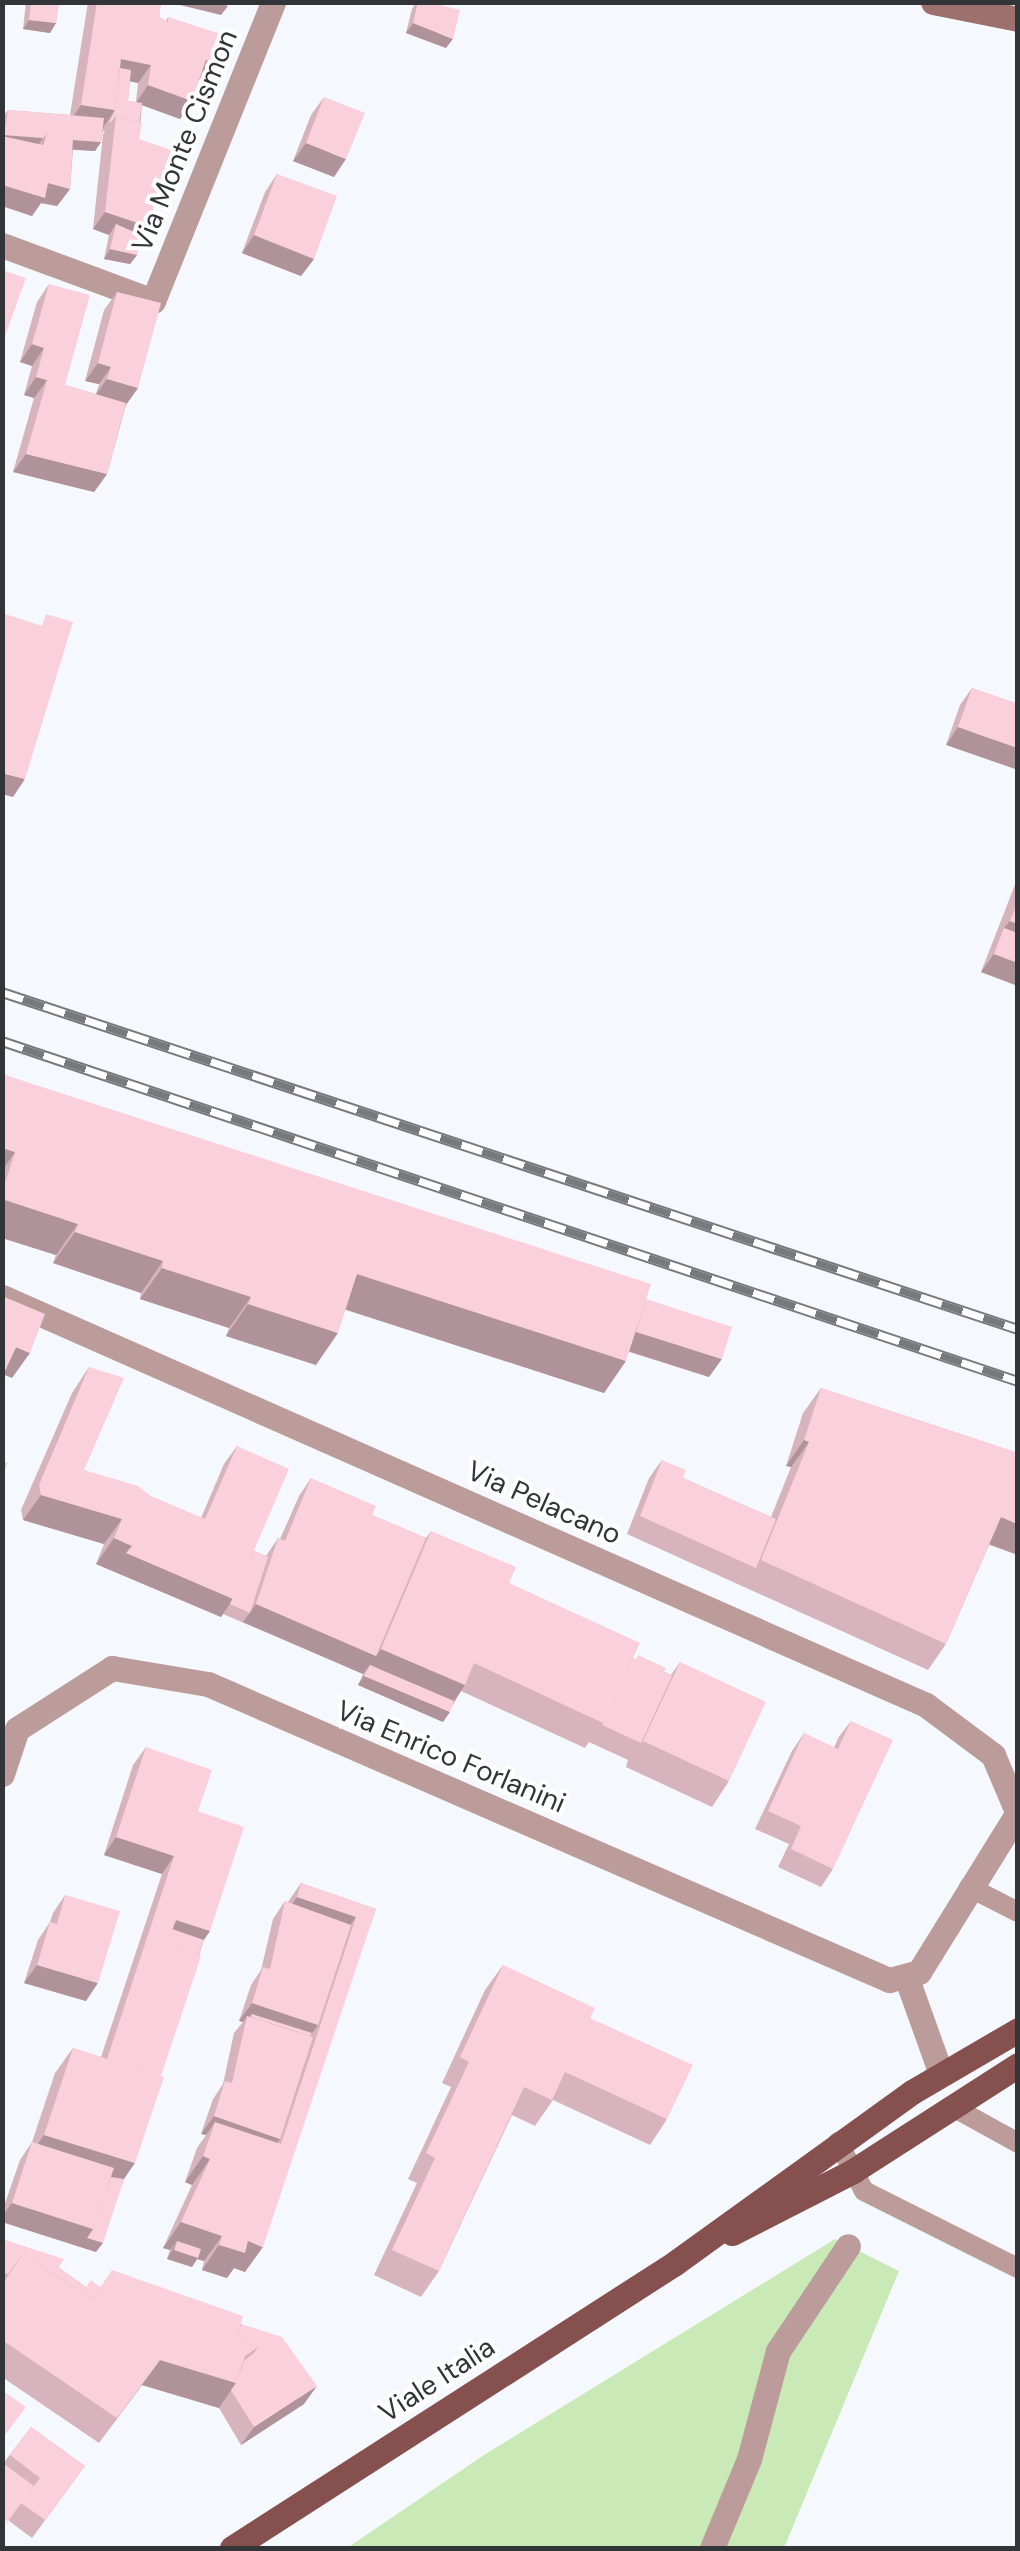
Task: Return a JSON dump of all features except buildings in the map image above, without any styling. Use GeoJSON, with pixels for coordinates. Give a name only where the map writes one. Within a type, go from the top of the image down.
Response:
{"type":"FeatureCollection","features":[{"type":"Feature","properties":{"kind":"main road"},"geometry":{"type":"LineString","coordinates":[[933,2],[1018,19]]}},
{"type":"Feature","properties":{"kind":"main road","name":"Viale Italia"},"geometry":{"type":"LineString","coordinates":[[232,2548],[674,2263],[838,2142],[941,2074],[1018,2030]]}},
{"type":"Feature","properties":{"kind":"main road","name":"Viale Italia"},"geometry":{"type":"LineString","coordinates":[[674,2263],[853,2171],[1018,2065]]}},
{"type":"Feature","properties":{"kind":"street","name":"Via Monte Cismon"},"geometry":{"type":"LineString","coordinates":[[2,245],[153,301],[273,2]]}},
{"type":"Feature","properties":{"kind":"street","name":"Via Pelacano"},"geometry":{"type":"LineString","coordinates":[[2,1297],[926,1705],[993,1755],[1017,1814]]}},
{"type":"Feature","properties":{"kind":"street","name":"Via Enrico Forlanini"},"geometry":{"type":"LineString","coordinates":[[2,1774],[17,1729],[112,1668],[208,1684],[890,1980],[907,1979]]}},
{"type":"Feature","properties":{"kind":"street"},"geometry":{"type":"LineString","coordinates":[[941,2074],[907,1979],[919,1972],[1017,1814]]}},
{"type":"Feature","properties":{"kind":"street"},"geometry":{"type":"LineString","coordinates":[[712,2548],[749,2459],[778,2351],[848,2246]]}},
{"type":"Feature","properties":{"kind":"lane"},"geometry":{"type":"LineString","coordinates":[[969,1887],[1018,1912]]}},
{"type":"Feature","properties":{"kind":"lane"},"geometry":{"type":"LineString","coordinates":[[953,2107],[1018,2143]]}},
{"type":"Feature","properties":{"kind":"lane"},"geometry":{"type":"LineString","coordinates":[[838,2142],[864,2191],[1018,2268]]}},
{"type":"Feature","properties":{"kind":"green space"},"geometry":{"type":"Polygon","coordinates":[[[835,2239],[899,2271],[784,2548],[347,2548],[484,2455],[835,2239]]]}},
{"type":"Feature","properties":{"kind":"railway"},"geometry":{"type":"LineString","coordinates":[[2,992],[1018,1329]]}},
{"type":"Feature","properties":{"kind":"railway"},"geometry":{"type":"LineString","coordinates":[[2,1041],[1018,1381]]}}]}
